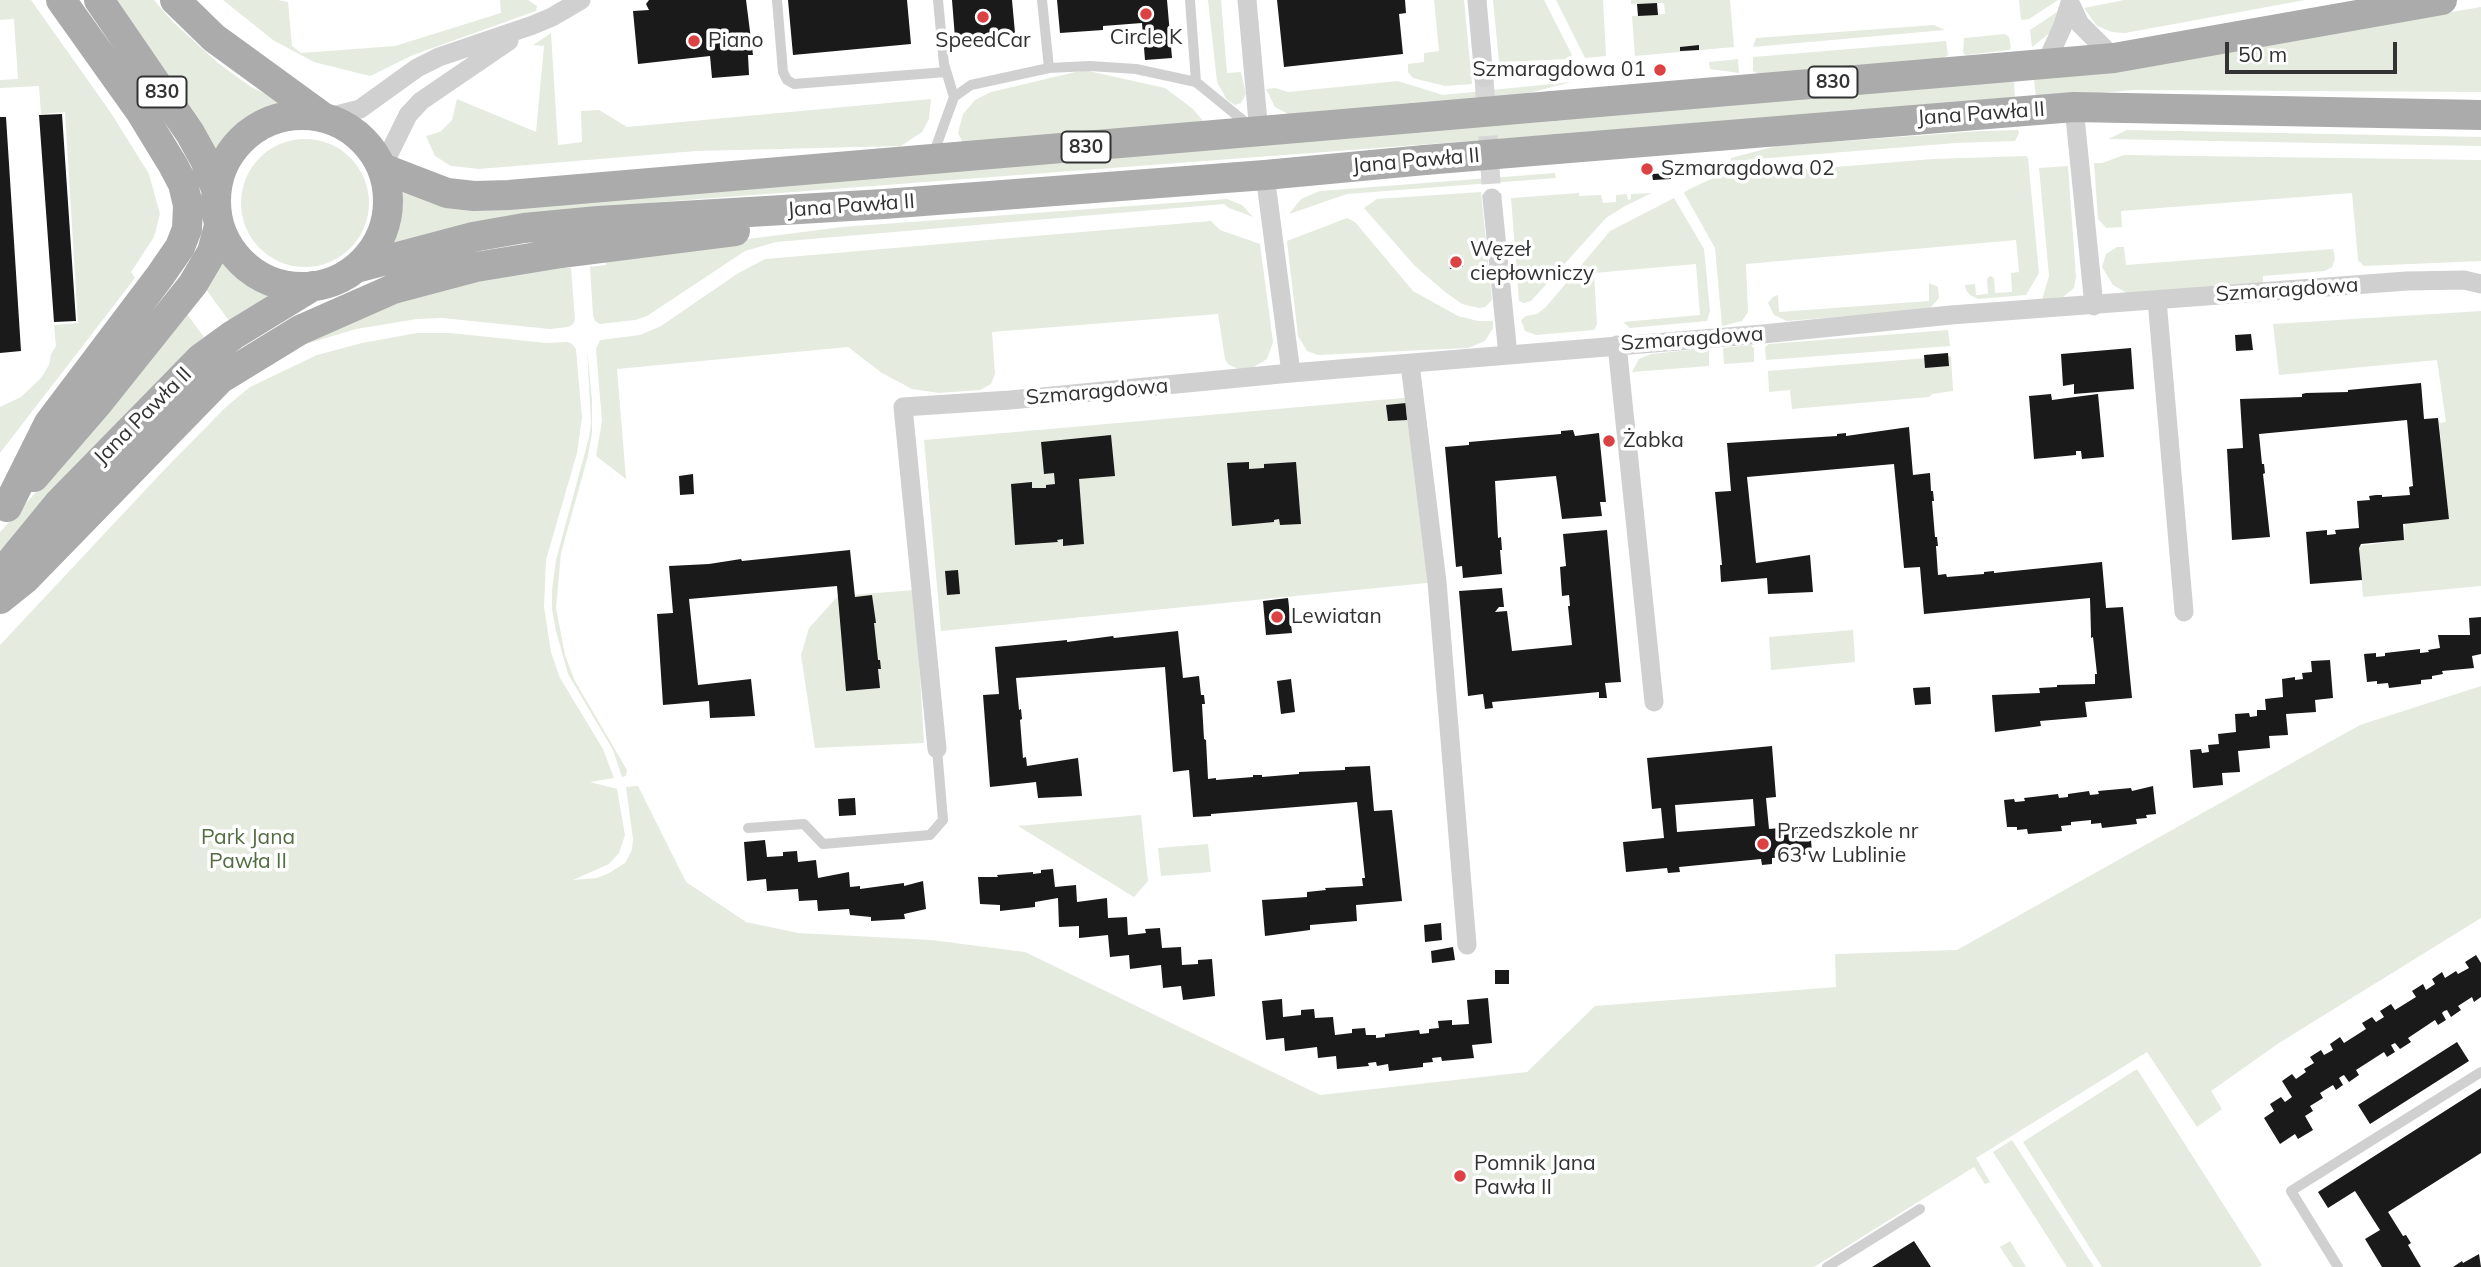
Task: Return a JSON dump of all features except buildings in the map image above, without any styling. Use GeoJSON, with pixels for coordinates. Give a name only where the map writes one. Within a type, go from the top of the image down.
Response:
{"type":"FeatureCollection","features":[{"type":"Feature","properties":{"kind":"main road"},"geometry":{"type":"LineString","coordinates":[[3,510],[49,423],[160,276],[180,247],[187,229],[188,205],[183,184],[173,165],[140,111],[61,0]]}},
{"type":"Feature","properties":{"kind":"main road","name":"830"},"geometry":{"type":"LineString","coordinates":[[99,0],[190,133],[205,160],[216,189],[219,226],[233,252],[255,273],[283,285],[313,286],[336,280],[356,268],[374,247],[385,222],[388,195],[382,168],[370,149],[355,133],[325,118],[214,38],[174,0]]}},
{"type":"Feature","properties":{"kind":"main road","name":"Jana Pawła II"},"geometry":{"type":"LineString","coordinates":[[382,168],[447,193],[474,196],[931,160],[2114,58],[2442,0]]}},
{"type":"Feature","properties":{"kind":"main road","name":"Jana Pawła II"},"geometry":{"type":"LineString","coordinates":[[356,268],[473,237],[524,228],[598,221],[884,204],[1265,175],[2074,107],[2481,115]]}},
{"type":"Feature","properties":{"kind":"main road","name":"830"},"geometry":{"type":"LineString","coordinates":[[216,189],[229,155],[254,129],[276,118],[288,116],[325,118]]}},
{"type":"Feature","properties":{"kind":"main road"},"geometry":{"type":"LineString","coordinates":[[0,598],[25,579],[220,379],[300,330],[344,310],[393,289],[476,267],[561,253],[766,227],[884,204]]}},
{"type":"Feature","properties":{"kind":"main road","name":"Jana Pawła II"},"geometry":{"type":"LineString","coordinates":[[3,510],[98,403],[193,284],[212,252],[219,226]]}},
{"type":"Feature","properties":{"kind":"main road","name":"Jana Pawła II"},"geometry":{"type":"LineString","coordinates":[[0,575],[76,484],[200,359],[233,335],[313,286]]}},
{"type":"Feature","properties":{"kind":"street"},"geometry":{"type":"LineString","coordinates":[[325,118],[360,109],[417,68],[439,57],[534,25],[581,0]]}},
{"type":"Feature","properties":{"kind":"street"},"geometry":{"type":"LineString","coordinates":[[1247,0],[1259,133]]}},
{"type":"Feature","properties":{"kind":"street"},"geometry":{"type":"LineString","coordinates":[[1477,0],[1484,78]]}},
{"type":"Feature","properties":{"kind":"street"},"geometry":{"type":"LineString","coordinates":[[2070,1],[2080,24],[2114,58]]}},
{"type":"Feature","properties":{"kind":"street"},"geometry":{"type":"LineString","coordinates":[[2045,65],[2070,1]]}},
{"type":"Feature","properties":{"kind":"street"},"geometry":{"type":"LineString","coordinates":[[382,168],[408,115],[421,102],[534,25]]}},
{"type":"Feature","properties":{"kind":"street"},"geometry":{"type":"LineString","coordinates":[[2074,107],[2094,306]]}},
{"type":"Feature","properties":{"kind":"street"},"geometry":{"type":"LineString","coordinates":[[1265,175],[1291,373]]}},
{"type":"Feature","properties":{"kind":"street"},"geometry":{"type":"LineString","coordinates":[[1492,198],[1508,355]]}},
{"type":"Feature","properties":{"kind":"street","name":"Szmaragdowa"},"geometry":{"type":"LineString","coordinates":[[937,749],[903,407],[1118,391],[1291,373],[1840,327],[1951,314],[2094,306],[2407,281],[2464,280],[2481,284]]}},
{"type":"Feature","properties":{"kind":"street"},"geometry":{"type":"LineString","coordinates":[[2157,300],[2184,612]]}},
{"type":"Feature","properties":{"kind":"street"},"geometry":{"type":"LineString","coordinates":[[1617,345],[1654,702]]}},
{"type":"Feature","properties":{"kind":"street"},"geometry":{"type":"LineString","coordinates":[[1410,364],[1437,582],[1466,945]]}},
{"type":"Feature","properties":{"kind":"lane"},"geometry":{"type":"LineString","coordinates":[[777,0],[783,72],[787,80],[794,84],[946,72]]}},
{"type":"Feature","properties":{"kind":"lane"},"geometry":{"type":"LineString","coordinates":[[938,0],[946,72],[954,97]]}},
{"type":"Feature","properties":{"kind":"lane"},"geometry":{"type":"LineString","coordinates":[[1042,0],[1049,68]]}},
{"type":"Feature","properties":{"kind":"lane"},"geometry":{"type":"LineString","coordinates":[[1190,0],[1196,82]]}},
{"type":"Feature","properties":{"kind":"lane"},"geometry":{"type":"LineString","coordinates":[[931,160],[954,97],[971,85],[1049,68],[1090,66],[1136,69],[1196,82],[1259,133]]}},
{"type":"Feature","properties":{"kind":"lane"},"geometry":{"type":"LineString","coordinates":[[748,828],[804,824],[823,844],[930,835],[943,820],[937,749]]}},
{"type":"Feature","properties":{"kind":"lane"},"geometry":{"type":"LineString","coordinates":[[2338,1267],[2291,1191],[2481,1072]]}},
{"type":"Feature","properties":{"kind":"lane"},"geometry":{"type":"LineString","coordinates":[[1827,1267],[1920,1209]]}},
{"type":"Feature","properties":{"kind":"green space"},"geometry":{"type":"Polygon","coordinates":[[[0,0],[31,0],[111,113],[149,174],[160,214],[154,237],[131,272],[135,278],[0,453],[0,407],[21,397],[41,378],[56,346],[54,325],[78,323],[65,112],[41,114],[39,86],[0,88],[0,80],[18,79],[14,19],[0,20],[0,0]]]}},
{"type":"Feature","properties":{"kind":"green space"},"geometry":{"type":"Polygon","coordinates":[[[117,0],[154,0],[173,22],[218,63],[251,87],[290,105],[243,126],[218,155],[189,105],[117,0]]]}},
{"type":"Feature","properties":{"kind":"green space"},"geometry":{"type":"Polygon","coordinates":[[[223,0],[288,2],[292,46],[301,53],[395,46],[501,13],[500,0],[528,0],[537,6],[536,11],[413,55],[370,76],[314,62],[273,40],[223,0]]]}},
{"type":"Feature","properties":{"kind":"green space"},"geometry":{"type":"Polygon","coordinates":[[[1208,0],[1221,0],[1227,73],[1241,72],[1246,94],[1241,103],[1235,105],[1227,100],[1217,82],[1208,0]]]}},
{"type":"Feature","properties":{"kind":"green space"},"geometry":{"type":"Polygon","coordinates":[[[1434,0],[1464,0],[1472,84],[1445,86],[1413,78],[1408,72],[1408,64],[1424,62],[1424,53],[1439,51],[1434,0]]]}},
{"type":"Feature","properties":{"kind":"green space"},"geometry":{"type":"Polygon","coordinates":[[[1493,0],[1544,0],[1572,55],[1569,59],[1499,62],[1493,0]]]}},
{"type":"Feature","properties":{"kind":"green space"},"geometry":{"type":"Polygon","coordinates":[[[1556,0],[1603,0],[1606,56],[1585,58],[1556,0]]]}},
{"type":"Feature","properties":{"kind":"green space"},"geometry":{"type":"Polygon","coordinates":[[[1631,0],[1730,0],[1734,47],[1635,56],[1632,16],[1665,14],[1664,3],[1631,4],[1631,0]]]}},
{"type":"Feature","properties":{"kind":"green space"},"geometry":{"type":"Polygon","coordinates":[[[2019,0],[2058,0],[2029,19],[2021,20],[2019,0]]]}},
{"type":"Feature","properties":{"kind":"green space"},"geometry":{"type":"Polygon","coordinates":[[[2124,0],[2305,0],[2125,33],[2112,32],[2097,26],[2084,8],[2124,0]]]}},
{"type":"Feature","properties":{"kind":"green space"},"geometry":{"type":"Polygon","coordinates":[[[2481,7],[2481,92],[2132,90],[2036,99],[2034,79],[2481,7]]]}},
{"type":"Feature","properties":{"kind":"green space"},"geometry":{"type":"Polygon","coordinates":[[[2057,12],[2051,32],[2032,47],[2030,30],[2057,12]]]}},
{"type":"Feature","properties":{"kind":"green space"},"geometry":{"type":"Polygon","coordinates":[[[1934,25],[1945,30],[1753,47],[1756,38],[1934,25]]]}},
{"type":"Feature","properties":{"kind":"green space"},"geometry":{"type":"Polygon","coordinates":[[[551,33],[558,145],[582,142],[581,111],[599,110],[627,127],[931,99],[929,119],[922,132],[901,146],[696,151],[479,169],[451,166],[435,156],[426,136],[440,132],[452,120],[457,99],[536,132],[544,46],[533,45],[551,33]]]}},
{"type":"Feature","properties":{"kind":"green space"},"geometry":{"type":"Polygon","coordinates":[[[2005,34],[2009,37],[2009,50],[1966,55],[1963,53],[1964,38],[2005,34]]]}},
{"type":"Feature","properties":{"kind":"green space"},"geometry":{"type":"Polygon","coordinates":[[[1946,41],[1948,55],[1942,59],[1759,74],[1753,71],[1753,57],[1946,41]]]}},
{"type":"Feature","properties":{"kind":"green space"},"geometry":{"type":"Polygon","coordinates":[[[1738,59],[1739,73],[1710,69],[1709,62],[1738,59]]]}},
{"type":"Feature","properties":{"kind":"green space"},"geometry":{"type":"Polygon","coordinates":[[[1084,70],[1165,88],[1193,109],[1203,121],[963,143],[958,133],[963,114],[975,100],[991,92],[1084,70]]]}},
{"type":"Feature","properties":{"kind":"green space"},"geometry":{"type":"Polygon","coordinates":[[[2014,80],[2015,100],[660,202],[560,212],[391,249],[399,222],[401,190],[2014,80]]]}},
{"type":"Feature","properties":{"kind":"green space"},"geometry":{"type":"Polygon","coordinates":[[[1398,81],[1443,95],[1571,82],[1518,96],[1290,115],[1275,107],[1266,89],[1275,88],[1288,92],[1398,81]]]}},
{"type":"Feature","properties":{"kind":"green space"},"geometry":{"type":"Polygon","coordinates":[[[2018,130],[2015,141],[1956,143],[1731,161],[1731,158],[1776,146],[2018,130]]]}},
{"type":"Feature","properties":{"kind":"green space"},"geometry":{"type":"Polygon","coordinates":[[[2127,130],[2481,137],[2481,146],[2108,139],[2127,130]]]}},
{"type":"Feature","properties":{"kind":"green space"},"geometry":{"type":"Polygon","coordinates":[[[305,139],[329,144],[350,158],[364,179],[369,203],[364,227],[350,248],[329,262],[305,267],[281,262],[260,248],[246,227],[241,203],[246,179],[260,158],[281,144],[305,139]]]}},
{"type":"Feature","properties":{"kind":"green space"},"geometry":{"type":"Polygon","coordinates":[[[2124,155],[2481,160],[2481,261],[2364,266],[2358,260],[2352,193],[2121,211],[2122,227],[2106,228],[2098,219],[2094,163],[2124,155]]]}},
{"type":"Feature","properties":{"kind":"green space"},"geometry":{"type":"Polygon","coordinates":[[[2026,156],[2039,273],[2026,295],[1978,299],[1970,295],[1965,285],[1975,284],[1976,295],[1988,294],[1987,279],[1990,276],[1994,278],[1995,293],[2012,292],[2011,273],[2019,272],[2016,240],[1746,264],[1748,312],[1742,321],[1722,326],[1715,248],[1684,193],[1686,191],[1713,178],[1724,176],[1933,159],[2026,156]]]}},
{"type":"Feature","properties":{"kind":"green space"},"geometry":{"type":"Polygon","coordinates":[[[2068,166],[2076,277],[2074,288],[2063,297],[2042,300],[2049,276],[2039,168],[2068,166]]]}},
{"type":"Feature","properties":{"kind":"green space"},"geometry":{"type":"Polygon","coordinates":[[[1555,173],[1556,178],[1347,194],[1289,214],[1301,199],[1320,191],[1555,173]]]}},
{"type":"Feature","properties":{"kind":"green space"},"geometry":{"type":"Polygon","coordinates":[[[1481,192],[1492,300],[1485,307],[1479,308],[1462,304],[1415,266],[1364,208],[1377,199],[1481,192]]]}},
{"type":"Feature","properties":{"kind":"green space"},"geometry":{"type":"Polygon","coordinates":[[[1579,193],[1579,196],[1601,195],[1603,203],[1616,202],[1616,195],[1627,194],[1628,200],[1631,199],[1631,194],[1652,193],[1606,218],[1531,301],[1519,301],[1511,198],[1579,193]]]}},
{"type":"Feature","properties":{"kind":"green space"},"geometry":{"type":"Polygon","coordinates":[[[1674,198],[1704,249],[1710,311],[1707,321],[1630,328],[1623,322],[1700,315],[1696,264],[1594,273],[1597,324],[1594,330],[1536,335],[1525,331],[1521,320],[1546,307],[1610,231],[1674,198]]]}},
{"type":"Feature","properties":{"kind":"green space"},"geometry":{"type":"Polygon","coordinates":[[[1227,199],[1242,205],[1253,217],[1224,204],[776,242],[745,251],[647,316],[600,324],[595,321],[593,315],[590,267],[606,265],[606,257],[842,227],[1227,199]]]}},
{"type":"Feature","properties":{"kind":"green space"},"geometry":{"type":"Polygon","coordinates":[[[1347,218],[1355,222],[1413,291],[1458,316],[1478,321],[1493,321],[1493,328],[1485,341],[1468,348],[1318,355],[1307,351],[1298,336],[1287,241],[1347,218]]]}},
{"type":"Feature","properties":{"kind":"green space"},"geometry":{"type":"Polygon","coordinates":[[[1211,221],[1220,230],[1260,244],[1273,342],[1267,359],[1252,368],[1238,369],[1228,364],[1218,314],[992,332],[995,374],[991,384],[980,390],[939,393],[912,389],[882,373],[848,347],[617,369],[626,479],[596,456],[602,421],[596,349],[600,340],[640,335],[661,326],[737,274],[765,259],[1211,221]]]}},
{"type":"Feature","properties":{"kind":"green space"},"geometry":{"type":"Polygon","coordinates":[[[2117,247],[2124,247],[2126,265],[2333,249],[2335,258],[2332,267],[2325,271],[2263,276],[2263,283],[2127,293],[2113,285],[2102,267],[2106,254],[2117,247]]]}},
{"type":"Feature","properties":{"kind":"green space"},"geometry":{"type":"Polygon","coordinates":[[[224,262],[252,287],[274,297],[230,322],[205,288],[224,262]]]}},
{"type":"Feature","properties":{"kind":"green space"},"geometry":{"type":"Polygon","coordinates":[[[553,268],[571,268],[575,320],[568,327],[550,329],[442,318],[417,319],[356,329],[299,346],[414,292],[553,268]]]}},
{"type":"Feature","properties":{"kind":"green space"},"geometry":{"type":"Polygon","coordinates":[[[1929,283],[1938,287],[1939,298],[1930,308],[1923,310],[1787,321],[1774,315],[1768,303],[1778,295],[1779,312],[1929,301],[1929,283]]]}},
{"type":"Feature","properties":{"kind":"green space"},"geometry":{"type":"Polygon","coordinates":[[[2481,311],[2481,586],[2363,597],[2359,546],[2404,540],[2405,522],[2449,519],[2439,423],[2446,422],[2437,360],[2279,375],[2273,324],[2481,311]]]}},
{"type":"Feature","properties":{"kind":"green space"},"geometry":{"type":"Polygon","coordinates":[[[186,313],[204,337],[168,370],[62,479],[0,554],[0,532],[93,429],[186,313]]]}},
{"type":"Feature","properties":{"kind":"green space"},"geometry":{"type":"Polygon","coordinates":[[[1948,330],[1950,346],[1766,360],[1765,347],[1769,344],[1948,330]]]}},
{"type":"Feature","properties":{"kind":"green space","name":"Park Jana Pawła II"},"geometry":{"type":"Polygon","coordinates":[[[417,333],[450,333],[546,343],[568,342],[576,349],[582,418],[577,453],[546,560],[544,607],[551,652],[560,678],[603,749],[614,778],[590,782],[617,789],[625,835],[619,853],[609,864],[573,880],[597,878],[625,863],[632,850],[633,839],[626,787],[638,786],[686,882],[746,922],[798,933],[931,940],[1025,952],[1320,1095],[1527,1072],[1595,1006],[1836,987],[1835,954],[1957,950],[2360,725],[2481,686],[2481,918],[2279,1043],[2211,1091],[2222,1109],[2197,1127],[2147,1052],[1976,1158],[1990,1182],[1985,1184],[1974,1167],[1814,1267],[0,1267],[0,645],[165,469],[227,406],[250,387],[317,355],[417,333]]]}},
{"type":"Feature","properties":{"kind":"green space"},"geometry":{"type":"Polygon","coordinates":[[[1751,345],[1754,348],[1754,362],[1724,364],[1723,348],[1751,345]]]}},
{"type":"Feature","properties":{"kind":"green space"},"geometry":{"type":"Polygon","coordinates":[[[587,348],[592,433],[561,553],[556,608],[565,655],[575,681],[627,770],[626,776],[622,777],[613,750],[568,674],[552,609],[556,560],[591,423],[587,348]]]}},
{"type":"Feature","properties":{"kind":"green space"},"geometry":{"type":"Polygon","coordinates":[[[1709,348],[1709,366],[1632,372],[1639,359],[1651,354],[1709,348]]]}},
{"type":"Feature","properties":{"kind":"green space"},"geometry":{"type":"Polygon","coordinates":[[[1951,356],[1953,391],[1932,394],[1929,397],[1792,409],[1790,390],[1769,392],[1768,371],[1951,356]]]}},
{"type":"Feature","properties":{"kind":"green space"},"geometry":{"type":"Polygon","coordinates":[[[1414,397],[1437,582],[941,631],[924,440],[1414,397]]]}},
{"type":"Feature","properties":{"kind":"green space"},"geometry":{"type":"Polygon","coordinates":[[[915,590],[924,743],[815,748],[801,655],[809,628],[838,596],[915,590]]]}},
{"type":"Feature","properties":{"kind":"green space"},"geometry":{"type":"Polygon","coordinates":[[[1853,630],[1855,662],[1771,670],[1769,637],[1853,630]]]}},
{"type":"Feature","properties":{"kind":"green space"},"geometry":{"type":"Polygon","coordinates":[[[1141,815],[1148,881],[1134,897],[1018,826],[1141,815]]]}},
{"type":"Feature","properties":{"kind":"green space"},"geometry":{"type":"Polygon","coordinates":[[[1208,844],[1211,872],[1161,876],[1158,848],[1208,844]]]}},
{"type":"Feature","properties":{"kind":"green space"},"geometry":{"type":"Polygon","coordinates":[[[2137,1069],[2262,1265],[2259,1267],[2102,1267],[2023,1142],[2137,1069]]]}},
{"type":"Feature","properties":{"kind":"green space"},"geometry":{"type":"Polygon","coordinates":[[[2012,1140],[2094,1267],[2067,1267],[1993,1152],[2012,1140]]]}},
{"type":"Feature","properties":{"kind":"green space"},"geometry":{"type":"Polygon","coordinates":[[[2010,1241],[2026,1267],[2013,1267],[2000,1247],[2010,1241]]]}},
{"type":"Feature","properties":{"kind":"tunnel"},"geometry":{"type":"LineString","coordinates":[[1484,78],[1492,198]]}},
{"type":"Feature","properties":{"kind":"place","name":"Circle K"},"geometry":{"type":"Point","coordinates":[1146,14]}},
{"type":"Feature","properties":{"kind":"place","name":"SpeedCar"},"geometry":{"type":"Point","coordinates":[983,17]}},
{"type":"Feature","properties":{"kind":"place","name":"Piano"},"geometry":{"type":"Point","coordinates":[694,41]}},
{"type":"Feature","properties":{"kind":"place","name":"Szmaragdowa 01"},"geometry":{"type":"Point","coordinates":[1660,70]}},
{"type":"Feature","properties":{"kind":"place","name":"Szmaragdowa 02"},"geometry":{"type":"Point","coordinates":[1647,169]}},
{"type":"Feature","properties":{"kind":"place","name":"Węzeł ciepłowniczy"},"geometry":{"type":"Point","coordinates":[1456,262]}},
{"type":"Feature","properties":{"kind":"place","name":"Żabka"},"geometry":{"type":"Point","coordinates":[1609,441]}},
{"type":"Feature","properties":{"kind":"place","name":"Lewiatan"},"geometry":{"type":"Point","coordinates":[1277,617]}},
{"type":"Feature","properties":{"kind":"place","name":"Przedszkole nr 63 w Lublinie"},"geometry":{"type":"Point","coordinates":[1763,844]}},
{"type":"Feature","properties":{"kind":"place","name":"Pomnik Jana Pawła II"},"geometry":{"type":"Point","coordinates":[1460,1176]}}]}
